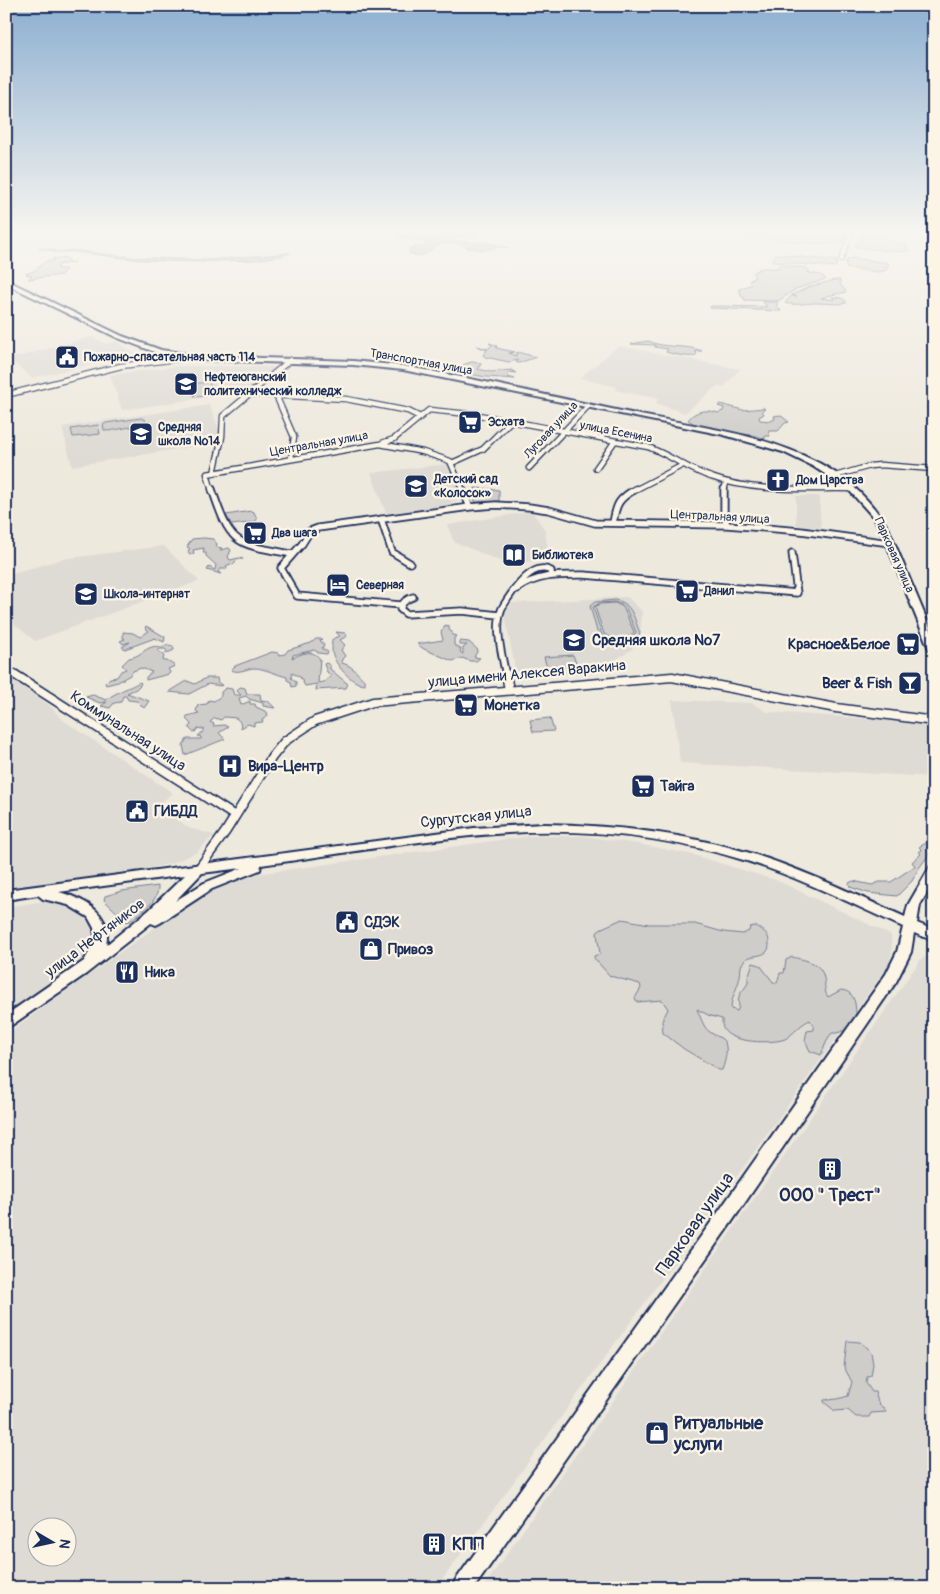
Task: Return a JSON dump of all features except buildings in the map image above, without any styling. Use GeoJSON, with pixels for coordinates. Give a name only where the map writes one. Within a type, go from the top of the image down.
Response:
{"type":"FeatureCollection","features":[{"type":"Feature","properties":{"kind":"street","name":"Транспортная улица"},"geometry":{"type":"LineString","coordinates":[[55,305],[131,342],[173,357],[290,360],[403,368],[759,443],[798,456],[835,476]]}},
{"type":"Feature","properties":{"kind":"street"},"geometry":{"type":"LineString","coordinates":[[6,395],[121,366],[173,357]]}},
{"type":"Feature","properties":{"kind":"street"},"geometry":{"type":"LineString","coordinates":[[290,360],[223,416],[222,437],[214,472],[207,474],[221,515],[235,538],[249,545],[292,554]]}},
{"type":"Feature","properties":{"kind":"street"},"geometry":{"type":"LineString","coordinates":[[249,394],[346,399],[408,411],[420,417],[394,440],[380,444]]}},
{"type":"Feature","properties":{"kind":"street"},"geometry":{"type":"LineString","coordinates":[[279,396],[278,400],[295,438],[292,459]]}},
{"type":"Feature","properties":{"kind":"street","name":"Луговая улица"},"geometry":{"type":"LineString","coordinates":[[530,468],[588,406]]}},
{"type":"Feature","properties":{"kind":"street","name":"улица Есенина"},"geometry":{"type":"LineString","coordinates":[[420,417],[429,410],[470,413],[657,450],[683,465],[726,483],[765,488],[853,489]]}},
{"type":"Feature","properties":{"kind":"street"},"geometry":{"type":"LineString","coordinates":[[470,507],[452,462],[483,449],[511,421]]}},
{"type":"Feature","properties":{"kind":"street"},"geometry":{"type":"LineString","coordinates":[[394,440],[393,443],[396,447]]}},
{"type":"Feature","properties":{"kind":"street"},"geometry":{"type":"LineString","coordinates":[[596,468],[615,441]]}},
{"type":"Feature","properties":{"kind":"street","name":"Центральная улица"},"geometry":{"type":"LineString","coordinates":[[214,472],[380,444],[434,455],[452,462]]}},
{"type":"Feature","properties":{"kind":"street"},"geometry":{"type":"LineString","coordinates":[[613,523],[615,508],[623,496],[683,465]]}},
{"type":"Feature","properties":{"kind":"street"},"geometry":{"type":"LineString","coordinates":[[835,476],[870,466],[881,465],[934,469]]}},
{"type":"Feature","properties":{"kind":"street","name":"Парковая улица"},"geometry":{"type":"LineString","coordinates":[[835,476],[853,489],[876,513],[934,649]]}},
{"type":"Feature","properties":{"kind":"street"},"geometry":{"type":"LineString","coordinates":[[726,483],[724,486],[724,515],[727,525]]}},
{"type":"Feature","properties":{"kind":"street","name":"Центральная улица"},"geometry":{"type":"LineString","coordinates":[[401,605],[297,596],[281,568],[313,529],[496,504],[534,507],[584,521],[727,525],[801,531],[890,543]]}},
{"type":"Feature","properties":{"kind":"street"},"geometry":{"type":"LineString","coordinates":[[381,519],[392,552],[410,563]]}},
{"type":"Feature","properties":{"kind":"street"},"geometry":{"type":"LineString","coordinates":[[517,588],[527,582],[551,574],[584,575],[797,593],[792,554]]}},
{"type":"Feature","properties":{"kind":"street"},"geometry":{"type":"LineString","coordinates":[[508,690],[499,615],[517,588],[535,569],[547,568],[551,571],[551,574]]}},
{"type":"Feature","properties":{"kind":"street"},"geometry":{"type":"LineString","coordinates":[[413,596],[405,600],[401,605],[400,609],[406,614],[462,611],[499,615]]}},
{"type":"Feature","properties":{"kind":"street","name":"Коммунальная улица"},"geometry":{"type":"LineString","coordinates":[[6,669],[236,816]]}},
{"type":"Feature","properties":{"kind":"street","name":"улица имени Алексея Варакина"},"geometry":{"type":"LineString","coordinates":[[197,871],[236,816],[280,747],[293,734],[310,724],[344,710],[374,702],[672,677],[836,708],[934,721]]}},
{"type":"Feature","properties":{"kind":"street","name":"Сургутская улица"},"geometry":{"type":"LineString","coordinates":[[6,895],[197,871],[498,829],[551,826],[658,836],[748,857],[792,873],[934,936]]}},
{"type":"Feature","properties":{"kind":"street"},"geometry":{"type":"LineString","coordinates":[[100,957],[208,886],[277,860]]}},
{"type":"Feature","properties":{"kind":"street","name":"Парковая улица"},"geometry":{"type":"LineString","coordinates":[[462,1588],[725,1217],[881,992],[898,966],[904,952],[914,905],[934,870]]}},
{"type":"Feature","properties":{"kind":"street","name":"улица Нефтяников"},"geometry":{"type":"LineString","coordinates":[[6,1023],[100,957],[157,912],[197,871]]}},
{"type":"Feature","properties":{"kind":"street"},"geometry":{"type":"LineString","coordinates":[[31,892],[79,904],[88,910],[98,921],[103,936],[101,945],[75,975]]}},
{"type":"Feature","properties":{"kind":"shaded area"},"geometry":{"type":"Polygon","coordinates":[[[766,305],[777,305],[781,311],[710,308],[711,306],[767,307],[766,305]]]}},
{"type":"Feature","properties":{"kind":"shaded area","name":"Пожарно-спасательная часть 114"},"geometry":{"type":"Polygon","coordinates":[[[92,337],[105,344],[117,341],[135,354],[128,356],[123,352],[115,354],[119,358],[32,378],[9,359],[92,337]]]}},
{"type":"Feature","properties":{"kind":"shaded area"},"geometry":{"type":"Polygon","coordinates":[[[648,341],[661,345],[702,351],[695,351],[697,353],[695,356],[685,356],[666,352],[668,349],[655,347],[655,345],[631,344],[648,341]]]}},
{"type":"Feature","properties":{"kind":"shaded area"},"geometry":{"type":"Polygon","coordinates":[[[489,343],[497,346],[496,348],[515,352],[509,353],[516,356],[517,352],[536,357],[519,363],[516,362],[518,360],[509,362],[485,357],[483,355],[487,350],[477,346],[488,349],[492,345],[489,343]]]}},
{"type":"Feature","properties":{"kind":"shaded area"},"geometry":{"type":"Polygon","coordinates":[[[618,346],[740,369],[724,387],[717,386],[685,413],[655,403],[659,399],[615,390],[617,387],[580,378],[618,346]]]}},
{"type":"Feature","properties":{"kind":"shaded area"},"geometry":{"type":"Polygon","coordinates":[[[474,362],[481,364],[478,369],[491,372],[511,370],[516,373],[508,372],[508,377],[515,379],[486,377],[458,372],[464,365],[474,362]]]}},
{"type":"Feature","properties":{"kind":"shaded area","name":"Нефтеюганский политехнический колледж"},"geometry":{"type":"Polygon","coordinates":[[[179,366],[279,367],[249,391],[122,410],[110,375],[179,366]]]}},
{"type":"Feature","properties":{"kind":"shaded area"},"geometry":{"type":"Polygon","coordinates":[[[209,382],[215,395],[195,397],[190,384],[209,382]]]}},
{"type":"Feature","properties":{"kind":"shaded area"},"geometry":{"type":"Polygon","coordinates":[[[720,404],[743,410],[764,408],[762,411],[764,414],[759,417],[760,420],[771,421],[775,419],[774,416],[780,415],[789,422],[785,423],[778,431],[768,431],[770,436],[765,436],[765,439],[755,435],[708,427],[688,420],[694,414],[702,411],[718,413],[723,411],[724,408],[718,406],[720,404]]]}},
{"type":"Feature","properties":{"kind":"shaded area","name":"Средняя школа №14"},"geometry":{"type":"Polygon","coordinates":[[[209,405],[220,431],[215,443],[72,466],[62,427],[209,405]]]}},
{"type":"Feature","properties":{"kind":"shaded area"},"geometry":{"type":"Polygon","coordinates":[[[145,419],[146,424],[109,431],[104,430],[103,425],[106,423],[145,419]]]}},
{"type":"Feature","properties":{"kind":"shaded area"},"geometry":{"type":"Polygon","coordinates":[[[98,425],[100,434],[73,437],[71,429],[98,425]]]}},
{"type":"Feature","properties":{"kind":"shaded area","name":"Детский сад «Колосок»"},"geometry":{"type":"Polygon","coordinates":[[[448,464],[461,500],[451,501],[453,506],[386,513],[371,473],[448,464]]]}},
{"type":"Feature","properties":{"kind":"shaded area"},"geometry":{"type":"Polygon","coordinates":[[[475,488],[499,490],[499,501],[475,502],[475,488]]]}},
{"type":"Feature","properties":{"kind":"shaded area"},"geometry":{"type":"Polygon","coordinates":[[[796,496],[819,496],[821,528],[796,525],[796,496]]]}},
{"type":"Feature","properties":{"kind":"shaded area"},"geometry":{"type":"Polygon","coordinates":[[[254,512],[257,519],[255,522],[232,525],[226,515],[254,512]]]}},
{"type":"Feature","properties":{"kind":"shaded area"},"geometry":{"type":"Polygon","coordinates":[[[528,512],[533,513],[545,530],[548,552],[538,560],[510,565],[454,542],[447,525],[528,512]]]}},
{"type":"Feature","properties":{"kind":"shaded area"},"geometry":{"type":"Polygon","coordinates":[[[192,539],[213,539],[217,544],[216,547],[222,548],[220,550],[229,548],[231,550],[228,557],[230,560],[239,558],[243,559],[239,559],[233,565],[226,566],[227,569],[220,569],[218,572],[221,574],[207,570],[209,567],[215,570],[216,565],[206,556],[206,553],[203,553],[204,548],[193,550],[194,553],[190,555],[188,551],[190,549],[187,547],[192,539]]]}},
{"type":"Feature","properties":{"kind":"shaded area","name":"Школа-интернат"},"geometry":{"type":"Polygon","coordinates":[[[164,546],[199,581],[35,641],[6,617],[6,576],[62,559],[164,546]]]}},
{"type":"Feature","properties":{"kind":"shaded area","name":"Средняя школа №7"},"geometry":{"type":"Polygon","coordinates":[[[627,597],[642,611],[640,636],[631,650],[597,672],[517,678],[505,617],[512,603],[627,597]]]}},
{"type":"Feature","properties":{"kind":"shaded area"},"geometry":{"type":"Polygon","coordinates":[[[615,600],[625,604],[632,612],[636,622],[640,633],[638,638],[634,640],[609,641],[598,635],[590,606],[595,602],[615,600]],[[615,602],[600,603],[593,607],[602,635],[614,640],[632,638],[636,632],[625,606],[615,602]]]}},
{"type":"Feature","properties":{"kind":"shaded area"},"geometry":{"type":"Polygon","coordinates":[[[615,603],[623,607],[634,632],[630,637],[614,639],[604,634],[595,607],[600,604],[615,603]]]}},
{"type":"Feature","properties":{"kind":"shaded area"},"geometry":{"type":"Polygon","coordinates":[[[446,625],[449,626],[452,635],[457,636],[454,638],[454,645],[461,649],[460,652],[463,654],[463,648],[467,645],[460,645],[460,641],[469,642],[478,650],[474,657],[480,658],[476,661],[462,658],[452,661],[417,644],[443,640],[441,632],[446,625]]]}},
{"type":"Feature","properties":{"kind":"shaded area"},"geometry":{"type":"Polygon","coordinates":[[[146,626],[165,637],[164,642],[155,638],[125,649],[122,647],[130,642],[123,644],[120,641],[125,639],[123,638],[123,632],[133,633],[140,637],[149,631],[145,628],[146,626]]]}},
{"type":"Feature","properties":{"kind":"shaded area"},"geometry":{"type":"Polygon","coordinates":[[[336,632],[345,633],[347,636],[340,640],[345,645],[341,650],[345,656],[341,663],[348,665],[354,670],[365,681],[365,685],[349,677],[335,660],[332,640],[340,636],[336,632]]]}},
{"type":"Feature","properties":{"kind":"shaded area"},"geometry":{"type":"Polygon","coordinates":[[[316,639],[322,639],[320,641],[324,644],[322,649],[328,652],[327,654],[314,650],[293,655],[292,658],[307,653],[314,654],[320,659],[318,683],[324,682],[331,676],[327,672],[324,664],[326,663],[330,665],[330,669],[348,684],[346,688],[316,690],[317,684],[305,686],[300,677],[292,673],[291,678],[296,682],[296,686],[292,687],[287,677],[262,669],[231,670],[235,666],[272,652],[280,655],[285,654],[288,650],[311,643],[316,639]]]}},
{"type":"Feature","properties":{"kind":"shaded area"},"geometry":{"type":"Polygon","coordinates":[[[173,646],[174,650],[165,654],[167,651],[165,649],[158,651],[164,655],[163,661],[167,661],[175,666],[168,669],[169,674],[146,680],[146,677],[152,672],[141,668],[133,671],[118,682],[106,685],[105,683],[110,678],[117,677],[121,671],[126,669],[122,665],[129,658],[152,647],[173,646]]]}},
{"type":"Feature","properties":{"kind":"shaded area"},"geometry":{"type":"Polygon","coordinates":[[[573,655],[577,666],[547,668],[544,657],[573,655]]]}},
{"type":"Feature","properties":{"kind":"shaded area"},"geometry":{"type":"Polygon","coordinates":[[[6,676],[47,703],[63,720],[173,793],[158,805],[189,828],[214,835],[197,852],[173,863],[132,872],[6,889],[6,676]]]}},
{"type":"Feature","properties":{"kind":"shaded area"},"geometry":{"type":"Polygon","coordinates":[[[206,678],[217,678],[218,683],[222,685],[208,684],[189,694],[169,692],[187,681],[195,684],[206,678]]]}},
{"type":"Feature","properties":{"kind":"shaded area"},"geometry":{"type":"Polygon","coordinates":[[[140,682],[141,684],[136,689],[127,693],[149,701],[144,708],[137,701],[128,700],[126,696],[123,696],[121,702],[114,703],[110,708],[101,706],[107,702],[100,703],[86,697],[93,695],[106,700],[140,682]]]}},
{"type":"Feature","properties":{"kind":"shaded area"},"geometry":{"type":"Polygon","coordinates":[[[240,687],[245,688],[247,694],[260,694],[261,700],[268,701],[275,708],[263,706],[263,703],[249,699],[246,696],[239,698],[241,705],[250,701],[250,704],[255,704],[256,707],[267,712],[268,716],[262,720],[263,722],[254,723],[254,726],[248,724],[241,728],[240,722],[236,718],[224,717],[221,720],[215,718],[210,722],[214,724],[213,726],[224,725],[228,727],[219,733],[225,739],[185,755],[183,745],[187,739],[201,739],[198,736],[205,730],[198,728],[193,732],[189,728],[191,724],[186,719],[187,716],[199,713],[196,711],[198,705],[207,704],[209,700],[214,701],[221,696],[221,692],[226,688],[232,689],[234,695],[241,695],[237,691],[240,687]]]}},
{"type":"Feature","properties":{"kind":"shaded area"},"geometry":{"type":"Polygon","coordinates":[[[672,700],[752,703],[767,712],[934,723],[934,777],[680,763],[672,700]]]}},
{"type":"Feature","properties":{"kind":"shaded area"},"geometry":{"type":"Polygon","coordinates":[[[550,718],[554,731],[533,732],[530,720],[550,718]]]}},
{"type":"Feature","properties":{"kind":"shaded area"},"geometry":{"type":"Polygon","coordinates":[[[529,836],[582,836],[694,855],[778,881],[891,935],[892,952],[888,966],[717,1204],[436,1588],[6,1588],[6,1034],[206,891],[242,876],[529,836]]]}},
{"type":"Feature","properties":{"kind":"shaded area"},"geometry":{"type":"Polygon","coordinates":[[[926,841],[934,843],[933,849],[912,881],[897,896],[868,893],[850,887],[849,883],[853,881],[872,885],[879,882],[891,882],[915,866],[912,862],[921,854],[919,852],[922,850],[919,847],[926,843],[926,841]]]}},
{"type":"Feature","properties":{"kind":"shaded area"},"geometry":{"type":"Polygon","coordinates":[[[158,886],[156,897],[152,902],[127,922],[104,900],[105,896],[122,891],[158,886]]]}},
{"type":"Feature","properties":{"kind":"shaded area"},"geometry":{"type":"Polygon","coordinates":[[[46,901],[72,908],[83,915],[95,935],[89,955],[6,1012],[6,907],[46,901]]]}},
{"type":"Feature","properties":{"kind":"shaded area"},"geometry":{"type":"Polygon","coordinates":[[[622,919],[649,924],[695,924],[723,932],[743,934],[749,931],[750,927],[755,926],[767,934],[769,940],[768,949],[762,954],[749,957],[742,964],[731,1009],[737,1011],[739,1007],[739,996],[748,983],[753,963],[760,965],[773,982],[777,983],[780,973],[784,973],[786,960],[792,957],[802,959],[820,968],[828,997],[841,990],[849,993],[855,1002],[856,1015],[844,1030],[832,1033],[821,1055],[810,1051],[805,1040],[807,1031],[814,1030],[810,1020],[785,1039],[762,1042],[735,1038],[723,1029],[722,1019],[697,1009],[705,1027],[722,1039],[726,1045],[724,1063],[722,1070],[719,1070],[684,1049],[663,1033],[662,1021],[668,1009],[662,1000],[637,1002],[635,998],[641,988],[640,984],[610,976],[594,958],[594,956],[600,954],[597,933],[600,929],[622,919]]]}},
{"type":"Feature","properties":{"kind":"shaded area"},"geometry":{"type":"Polygon","coordinates":[[[934,954],[934,1588],[483,1588],[921,959],[934,954]]]}},
{"type":"Feature","properties":{"kind":"shaded area"},"geometry":{"type":"Polygon","coordinates":[[[847,1341],[860,1342],[871,1352],[873,1364],[871,1376],[867,1377],[866,1383],[872,1392],[875,1392],[879,1405],[886,1412],[871,1413],[869,1417],[856,1417],[848,1410],[835,1411],[824,1402],[824,1400],[848,1396],[852,1382],[844,1367],[847,1341]]]}},
{"type":"Feature","properties":{"kind":"place","name":"Пожарно-спасательная часть 114"},"geometry":{"type":"Point","coordinates":[67,357]}},
{"type":"Feature","properties":{"kind":"place","name":"Нефтеюганский политехнический колледж"},"geometry":{"type":"Point","coordinates":[186,384]}},
{"type":"Feature","properties":{"kind":"place","name":"Эсхата"},"geometry":{"type":"Point","coordinates":[470,422]}},
{"type":"Feature","properties":{"kind":"place","name":"Средняя школа №14"},"geometry":{"type":"Point","coordinates":[141,434]}},
{"type":"Feature","properties":{"kind":"place","name":"Дом Царства"},"geometry":{"type":"Point","coordinates":[778,480]}},
{"type":"Feature","properties":{"kind":"place","name":"Детский сад «Колосок»"},"geometry":{"type":"Point","coordinates":[416,486]}},
{"type":"Feature","properties":{"kind":"place","name":"Два шага"},"geometry":{"type":"Point","coordinates":[255,533]}},
{"type":"Feature","properties":{"kind":"place","name":"Библиотека"},"geometry":{"type":"Point","coordinates":[514,555]}},
{"type":"Feature","properties":{"kind":"place","name":"Северная"},"geometry":{"type":"Point","coordinates":[338,585]}},
{"type":"Feature","properties":{"kind":"place","name":"Данил"},"geometry":{"type":"Point","coordinates":[687,591]}},
{"type":"Feature","properties":{"kind":"place","name":"Школа-интернат"},"geometry":{"type":"Point","coordinates":[86,594]}},
{"type":"Feature","properties":{"kind":"place","name":"Средняя школа №7"},"geometry":{"type":"Point","coordinates":[574,640]}},
{"type":"Feature","properties":{"kind":"place","name":"Красное&Белое"},"geometry":{"type":"Point","coordinates":[908,644]}},
{"type":"Feature","properties":{"kind":"place","name":"Beer & Fish"},"geometry":{"type":"Point","coordinates":[910,683]}},
{"type":"Feature","properties":{"kind":"place","name":"Монетка"},"geometry":{"type":"Point","coordinates":[466,705]}},
{"type":"Feature","properties":{"kind":"place","name":"Вира-Центр"},"geometry":{"type":"Point","coordinates":[230,766]}},
{"type":"Feature","properties":{"kind":"place","name":"Тайга"},"geometry":{"type":"Point","coordinates":[643,786]}},
{"type":"Feature","properties":{"kind":"place","name":"ГИБДД"},"geometry":{"type":"Point","coordinates":[137,811]}},
{"type":"Feature","properties":{"kind":"place","name":"СДЭК"},"geometry":{"type":"Point","coordinates":[347,922]}},
{"type":"Feature","properties":{"kind":"place","name":"Привоз"},"geometry":{"type":"Point","coordinates":[371,949]}},
{"type":"Feature","properties":{"kind":"place","name":"Ника"},"geometry":{"type":"Point","coordinates":[127,972]}},
{"type":"Feature","properties":{"kind":"place","name":"ООО \" Трест\""},"geometry":{"type":"Point","coordinates":[830,1169]}},
{"type":"Feature","properties":{"kind":"place","name":"Ритуальные услуги"},"geometry":{"type":"Point","coordinates":[657,1433]}},
{"type":"Feature","properties":{"kind":"place","name":"КПП"},"geometry":{"type":"Point","coordinates":[434,1544]}}]}
